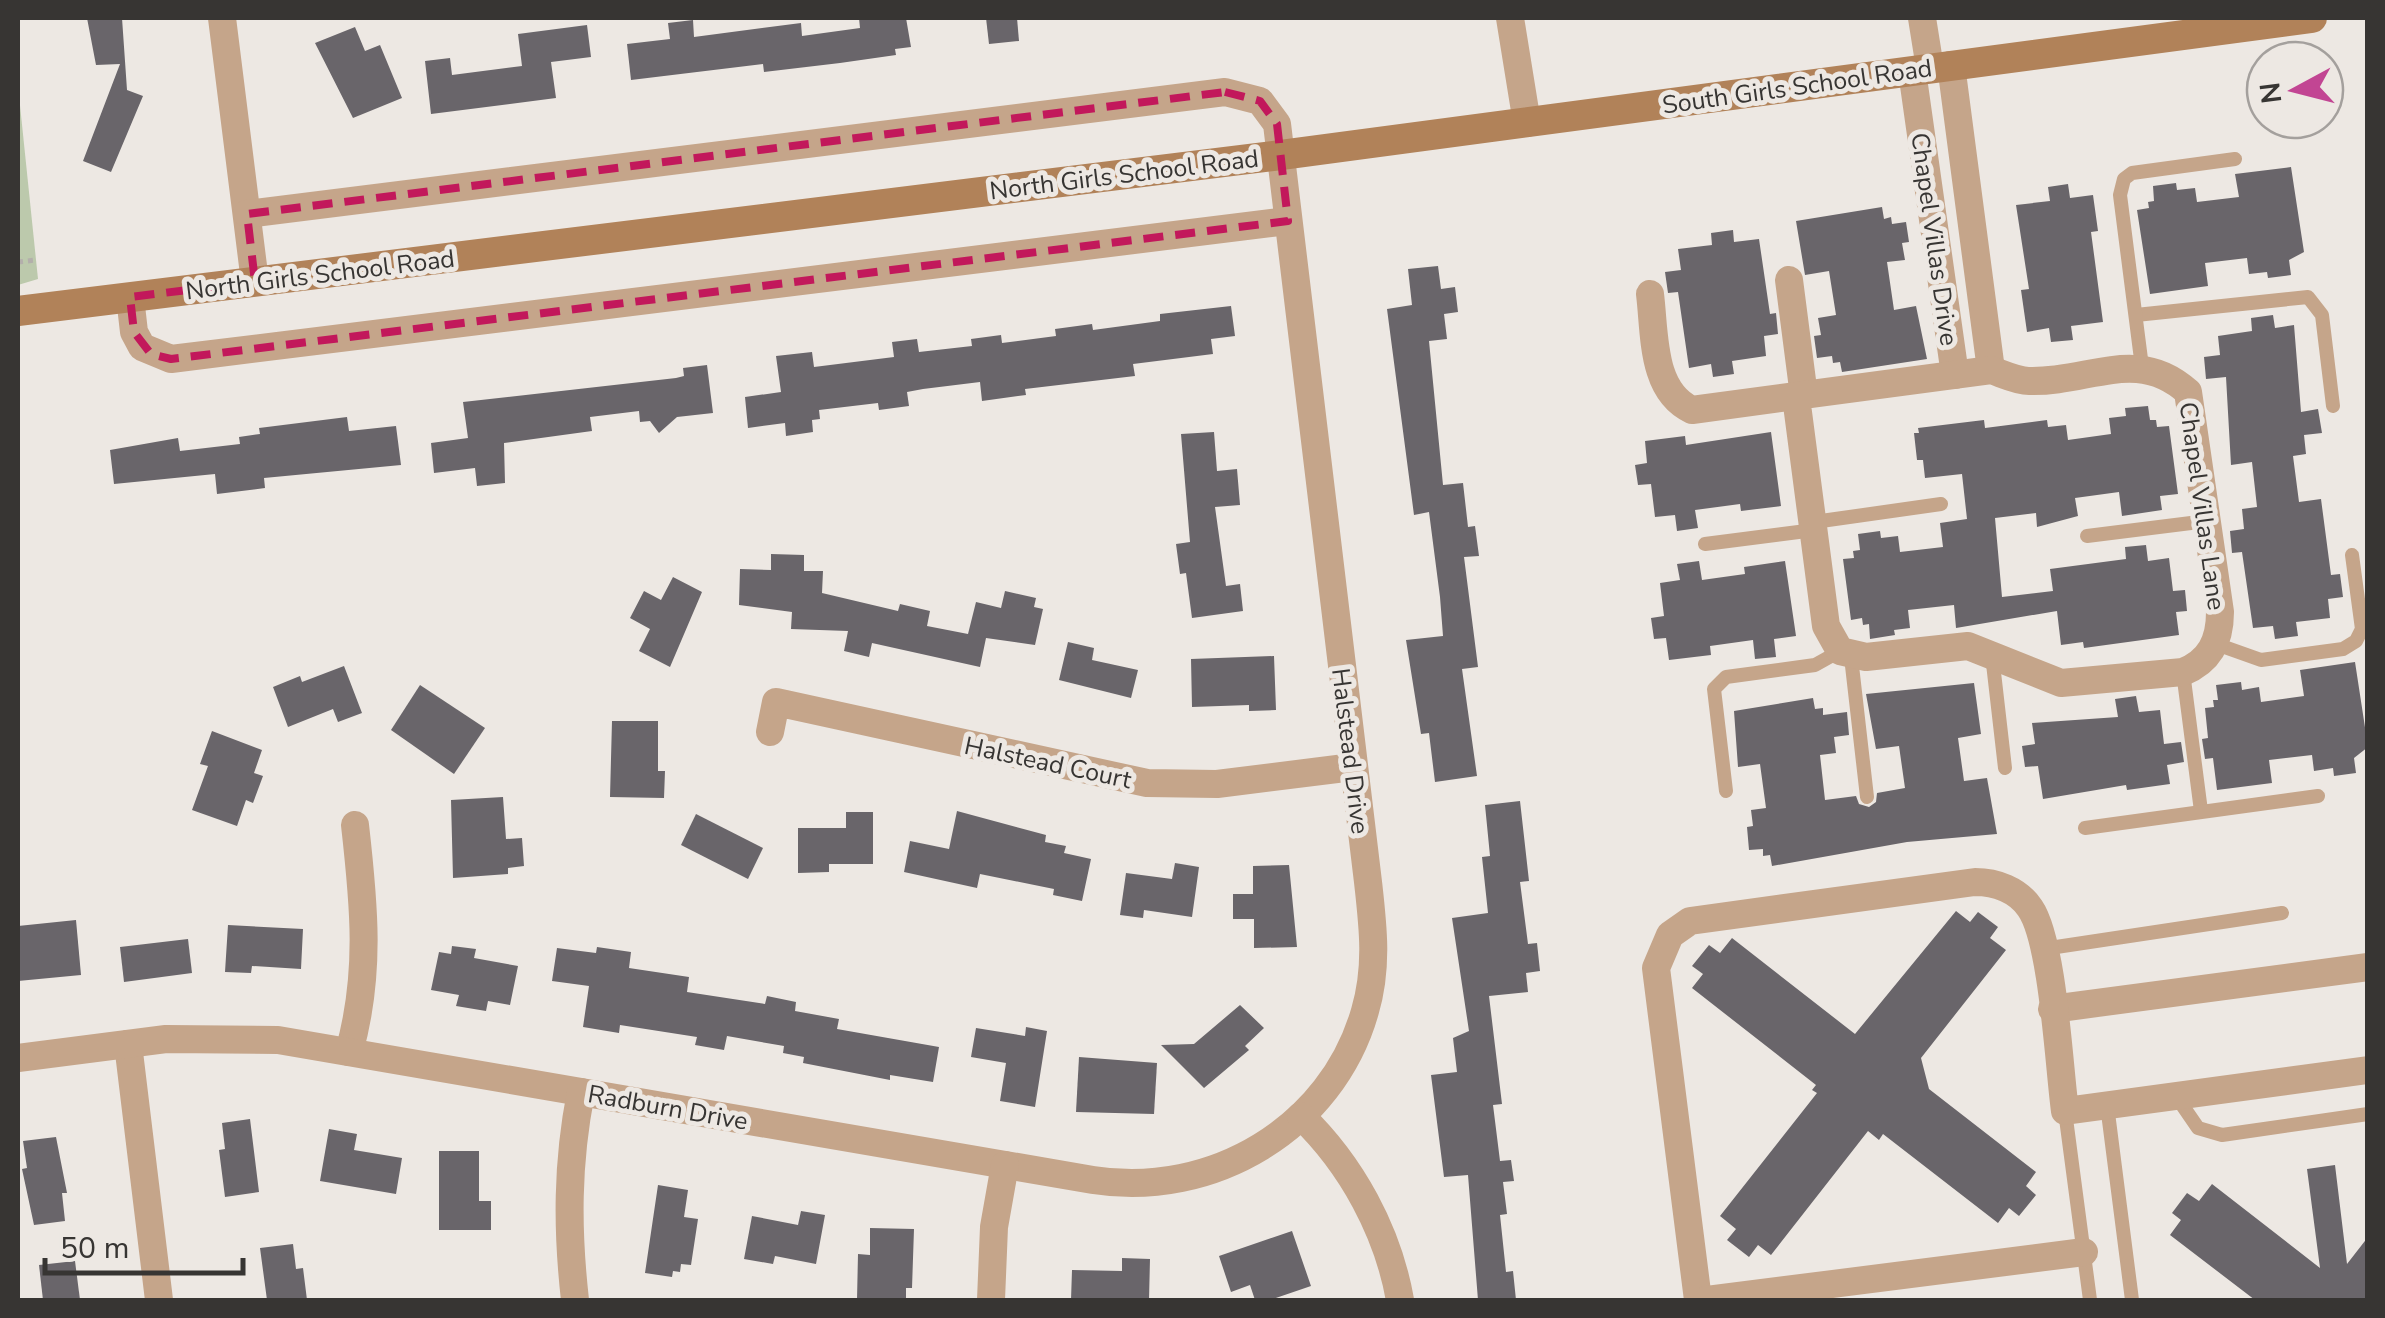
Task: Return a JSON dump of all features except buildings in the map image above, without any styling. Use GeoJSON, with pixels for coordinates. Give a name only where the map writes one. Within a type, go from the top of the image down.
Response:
{"type":"FeatureCollection","features":[{"type":"Feature","properties":{"kind":"main road","name":"South Girls School Road"},"geometry":{"type":"LineString","coordinates":[[1281,155],[2312,18]]}},
{"type":"Feature","properties":{"kind":"main road","name":"North Girls School Road"},"geometry":{"type":"LineString","coordinates":[[18,311],[1281,155]]}},
{"type":"Feature","properties":{"kind":"street"},"geometry":{"type":"LineString","coordinates":[[222,18],[255,282]]}},
{"type":"Feature","properties":{"kind":"street"},"geometry":{"type":"LineString","coordinates":[[1510,18],[1526,123]]}},
{"type":"Feature","properties":{"kind":"street"},"geometry":{"type":"LineString","coordinates":[[1922,18],[1992,370]]}},
{"type":"Feature","properties":{"kind":"street","name":"Chapel Villas Drive"},"geometry":{"type":"LineString","coordinates":[[1650,294],[1662,379],[1674,402],[1692,410],[1955,375],[1931,68]]}},
{"type":"Feature","properties":{"kind":"street","name":"North Girls School Road"},"geometry":{"type":"LineString","coordinates":[[247,214],[1226,92],[1260,101],[1277,124],[1281,155]]}},
{"type":"Feature","properties":{"kind":"street","name":"Halstead Drive"},"geometry":{"type":"LineString","coordinates":[[1281,155],[1375,938],[1365,1012],[1346,1058],[1301,1116]]}},
{"type":"Feature","properties":{"kind":"street"},"geometry":{"type":"LineString","coordinates":[[130,297],[134,332],[142,347],[171,359],[1288,221]]}},
{"type":"Feature","properties":{"kind":"street"},"geometry":{"type":"LineString","coordinates":[[1789,280],[1826,626],[1845,654],[1968,646],[2060,683],[2183,672]]}},
{"type":"Feature","properties":{"kind":"street"},"geometry":{"type":"LineString","coordinates":[[1955,375],[1992,370],[2028,382],[2142,367]]}},
{"type":"Feature","properties":{"kind":"street","name":"Chapel Villas Lane"},"geometry":{"type":"LineString","coordinates":[[2142,367],[2172,378],[2188,392],[2220,612],[2216,644],[2198,666],[2183,672]]}},
{"type":"Feature","properties":{"kind":"street","name":"Halstead Court"},"geometry":{"type":"LineString","coordinates":[[770,732],[776,702],[1147,783],[1217,784],[1353,767]]}},
{"type":"Feature","properties":{"kind":"street"},"geometry":{"type":"LineString","coordinates":[[349,1052],[361,1002],[366,942],[354,825]]}},
{"type":"Feature","properties":{"kind":"street"},"geometry":{"type":"LineString","coordinates":[[1698,1300],[1656,977],[1658,958],[1670,934],[1698,919],[1985,882],[2012,892],[2030,908],[2042,949],[2065,1111],[2368,1070]]}},
{"type":"Feature","properties":{"kind":"street"},"geometry":{"type":"LineString","coordinates":[[2052,1009],[2368,967]]}},
{"type":"Feature","properties":{"kind":"street","name":"Radburn Drive"},"geometry":{"type":"LineString","coordinates":[[18,1058],[128,1044],[254,1038],[1117,1184],[1180,1180],[1252,1154],[1301,1116]]}},
{"type":"Feature","properties":{"kind":"street"},"geometry":{"type":"LineString","coordinates":[[128,1044],[159,1300]]}},
{"type":"Feature","properties":{"kind":"street"},"geometry":{"type":"LineString","coordinates":[[575,1300],[567,1230],[570,1154],[581,1092]]}},
{"type":"Feature","properties":{"kind":"street"},"geometry":{"type":"LineString","coordinates":[[1301,1116],[1362,1193],[1383,1237],[1400,1300]]}},
{"type":"Feature","properties":{"kind":"street"},"geometry":{"type":"LineString","coordinates":[[991,1300],[994,1227],[1005,1165]]}},
{"type":"Feature","properties":{"kind":"street"},"geometry":{"type":"LineString","coordinates":[[1707,1300],[2084,1252]]}},
{"type":"Feature","properties":{"kind":"lane"},"geometry":{"type":"LineString","coordinates":[[2142,367],[2120,195],[2124,179],[2132,173],[2235,159]]}},
{"type":"Feature","properties":{"kind":"lane"},"geometry":{"type":"LineString","coordinates":[[2136,315],[2308,297],[2322,315],[2333,406]]}},
{"type":"Feature","properties":{"kind":"lane"},"geometry":{"type":"LineString","coordinates":[[1705,544],[1941,504]]}},
{"type":"Feature","properties":{"kind":"lane"},"geometry":{"type":"LineString","coordinates":[[2087,536],[2206,521]]}},
{"type":"Feature","properties":{"kind":"lane"},"geometry":{"type":"LineString","coordinates":[[2216,644],[2261,660],[2343,649],[2356,641],[2362,629],[2352,555]]}},
{"type":"Feature","properties":{"kind":"lane"},"geometry":{"type":"LineString","coordinates":[[1726,791],[1714,689],[1726,676],[1815,665],[1845,654],[1867,797]]}},
{"type":"Feature","properties":{"kind":"lane"},"geometry":{"type":"LineString","coordinates":[[1992,654],[2005,768]]}},
{"type":"Feature","properties":{"kind":"lane"},"geometry":{"type":"LineString","coordinates":[[2183,672],[2202,812]]}},
{"type":"Feature","properties":{"kind":"lane"},"geometry":{"type":"LineString","coordinates":[[2085,828],[2318,796]]}},
{"type":"Feature","properties":{"kind":"lane"},"geometry":{"type":"LineString","coordinates":[[2042,949],[2282,914]]}},
{"type":"Feature","properties":{"kind":"lane"},"geometry":{"type":"LineString","coordinates":[[2176,1096],[2198,1128],[2222,1135],[2368,1114]]}},
{"type":"Feature","properties":{"kind":"lane"},"geometry":{"type":"LineString","coordinates":[[2106,1105],[2132,1300]]}},
{"type":"Feature","properties":{"kind":"lane"},"geometry":{"type":"LineString","coordinates":[[2065,1111],[2090,1300]]}},
{"type":"Feature","properties":{"kind":"path"},"geometry":{"type":"LineString","coordinates":[[18,262],[36,260]]}},
{"type":"Feature","properties":{"kind":"highlighted area"},"geometry":{"type":"Polygon","coordinates":[[[1225,92],[1260,101],[1277,124],[1288,221],[171,359],[151,354],[134,332],[130,297],[255,282],[247,214],[1225,92]]]}},
{"type":"Feature","properties":{"kind":"green space"},"geometry":{"type":"Polygon","coordinates":[[[18,86],[38,279],[18,285],[18,86]]]}}]}
